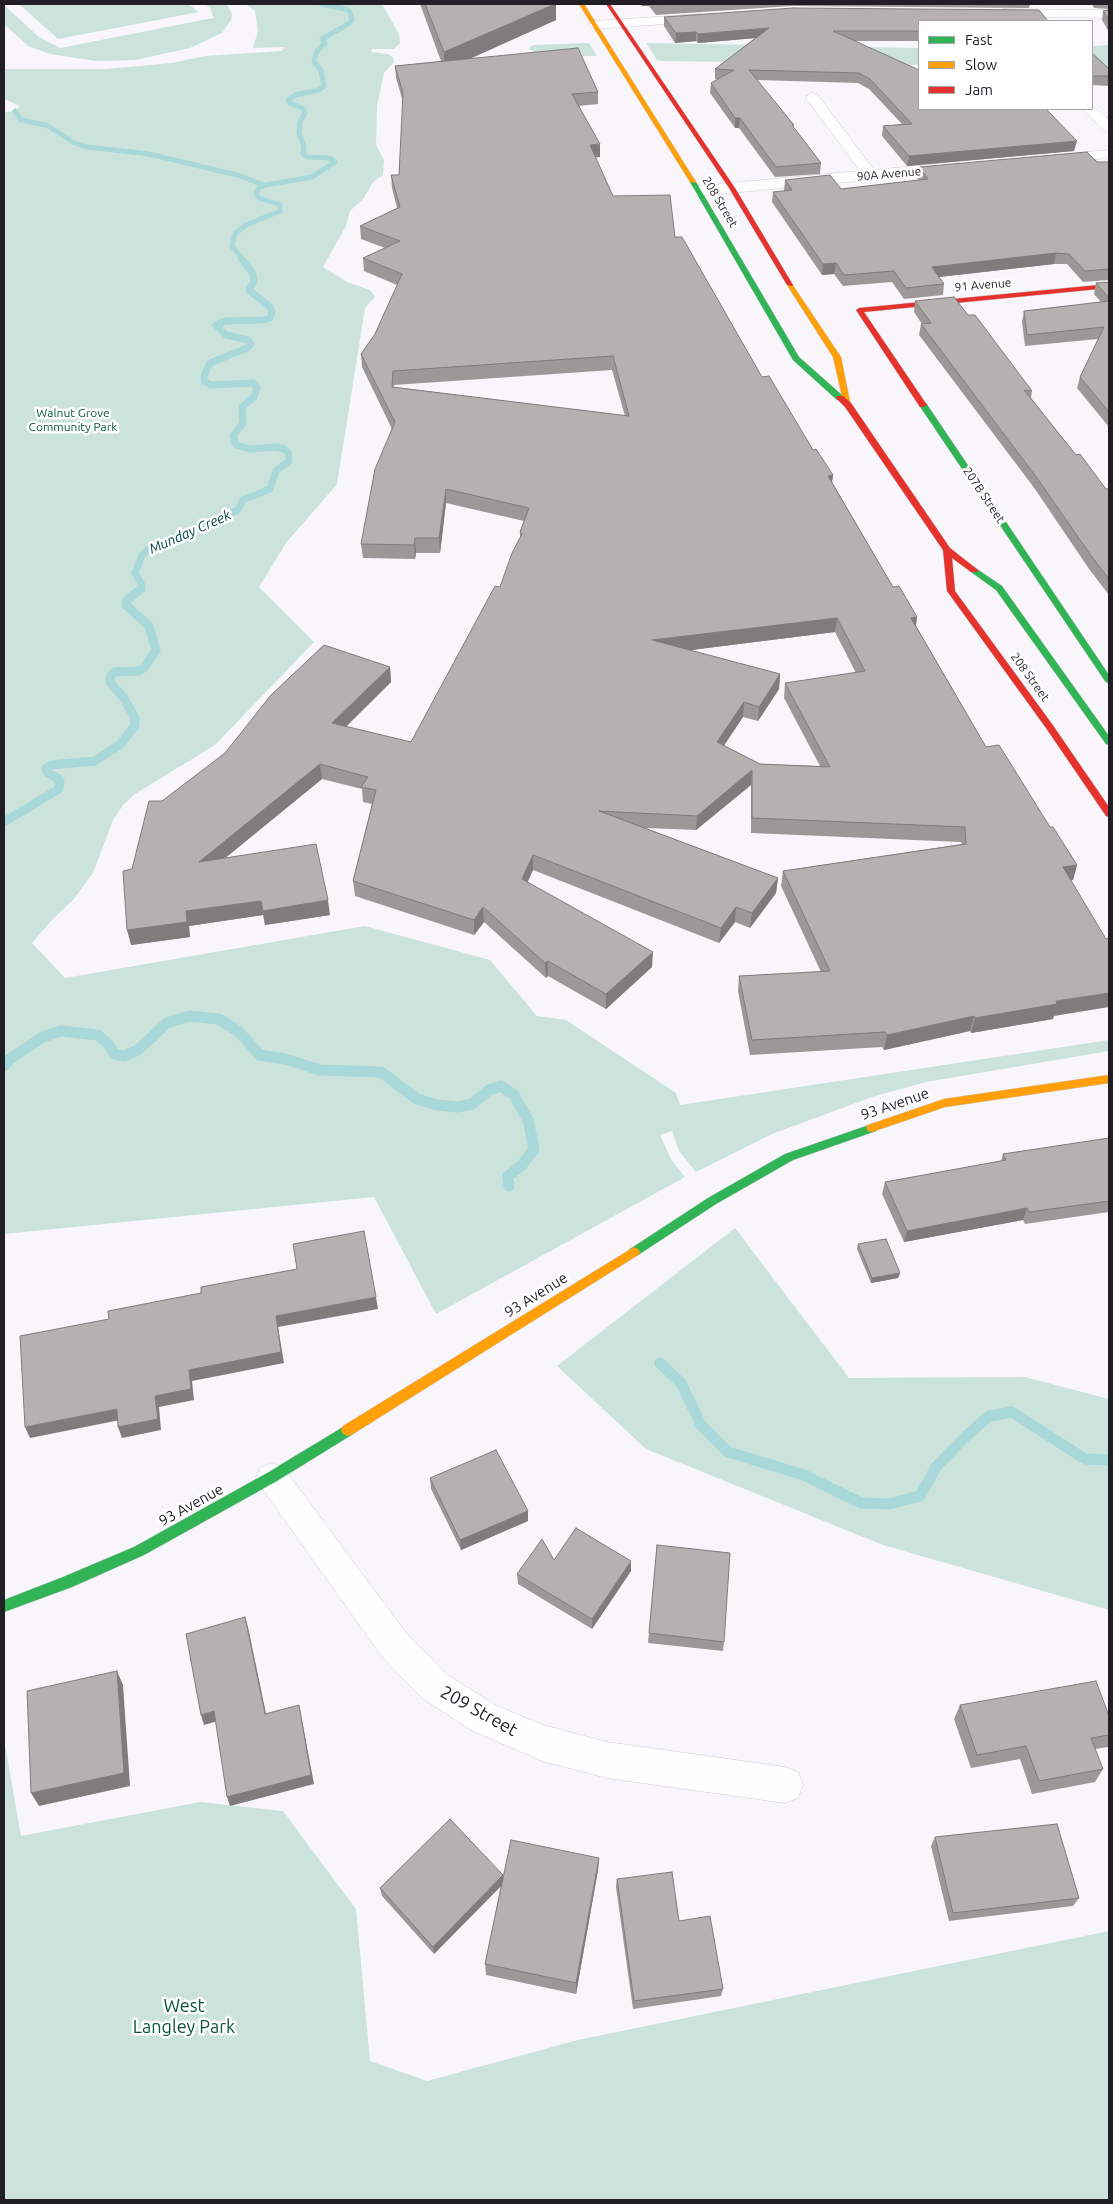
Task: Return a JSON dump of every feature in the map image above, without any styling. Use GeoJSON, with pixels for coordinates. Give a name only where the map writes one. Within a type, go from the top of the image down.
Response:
{"type":"FeatureCollection","features":[{"type":"Feature","properties":{"kind":"main road","name":"208 Street"},"geometry":{"type":"LineString","coordinates":[[581,4],[698,191],[796,358],[848,405],[947,550],[1000,588],[1109,742]]}},
{"type":"Feature","properties":{"kind":"main road","name":"208 Street"},"geometry":{"type":"LineString","coordinates":[[608,4],[732,188],[804,309],[837,357],[848,405]]}},
{"type":"Feature","properties":{"kind":"main road","name":"91 Avenue"},"geometry":{"type":"LineString","coordinates":[[859,310],[1109,286]]}},
{"type":"Feature","properties":{"kind":"main road","name":"207B Street"},"geometry":{"type":"LineString","coordinates":[[859,310],[1109,681]]}},
{"type":"Feature","properties":{"kind":"main road","name":"208 Street"},"geometry":{"type":"LineString","coordinates":[[947,550],[951,591],[1049,726],[1109,814]]}},
{"type":"Feature","properties":{"kind":"main road","name":"93 Avenue"},"geometry":{"type":"LineString","coordinates":[[4,1606],[139,1551],[272,1476],[613,1266],[712,1201],[789,1157],[944,1103],[1109,1079]]}},
{"type":"Feature","properties":{"kind":"street"},"geometry":{"type":"LineString","coordinates":[[994,12],[1054,8],[1109,14]]}},
{"type":"Feature","properties":{"kind":"street"},"geometry":{"type":"LineString","coordinates":[[595,25],[712,17]]}},
{"type":"Feature","properties":{"kind":"street"},"geometry":{"type":"LineString","coordinates":[[812,96],[870,175]]}},
{"type":"Feature","properties":{"kind":"street"},"geometry":{"type":"LineString","coordinates":[[1091,110],[1109,128]]}},
{"type":"Feature","properties":{"kind":"street"},"geometry":{"type":"LineString","coordinates":[[1040,160],[1109,154]]}},
{"type":"Feature","properties":{"kind":"street","name":"90A Avenue"},"geometry":{"type":"LineString","coordinates":[[698,191],[972,166]]}},
{"type":"Feature","properties":{"kind":"street","name":"209 Street"},"geometry":{"type":"LineString","coordinates":[[272,1476],[395,1646],[434,1686],[484,1718],[542,1743],[607,1760],[785,1786]]}},
{"type":"Feature","properties":{"kind":"green space"},"geometry":{"type":"Polygon","coordinates":[[[19,4],[188,4],[199,12],[58,39],[19,4]]]}},
{"type":"Feature","properties":{"kind":"green space"},"geometry":{"type":"Polygon","coordinates":[[[205,4],[225,4],[228,6],[232,14],[231,20],[222,33],[190,48],[135,60],[96,61],[50,54],[28,46],[4,24],[4,5],[39,37],[60,48],[213,18],[211,9],[205,4]]]}},
{"type":"Feature","properties":{"kind":"green space","name":"Walnut Grove Community Park"},"geometry":{"type":"Polygon","coordinates":[[[246,4],[382,4],[399,34],[400,43],[394,49],[372,49],[371,52],[387,54],[393,57],[394,62],[384,73],[377,106],[376,145],[384,160],[383,175],[373,182],[364,198],[350,211],[346,226],[323,267],[347,282],[370,290],[375,297],[365,308],[337,484],[286,543],[259,587],[314,642],[215,745],[135,794],[123,805],[113,820],[93,873],[74,899],[32,943],[65,978],[365,926],[490,960],[537,1016],[566,1020],[676,1093],[680,1105],[1109,1040],[1109,1051],[926,1082],[872,1097],[772,1134],[696,1172],[679,1151],[672,1131],[660,1135],[671,1159],[685,1177],[436,1314],[374,1197],[4,1234],[4,112],[15,111],[20,106],[4,99],[4,69],[106,69],[172,63],[205,56],[282,51],[285,47],[253,48],[258,31],[255,11],[246,4]]]}},
{"type":"Feature","properties":{"kind":"green space"},"geometry":{"type":"Polygon","coordinates":[[[589,43],[597,56],[533,56],[533,51],[529,49],[533,45],[589,43]]]}},
{"type":"Feature","properties":{"kind":"green space"},"geometry":{"type":"Polygon","coordinates":[[[646,43],[918,48],[918,65],[657,60],[646,43]]]}},
{"type":"Feature","properties":{"kind":"green space"},"geometry":{"type":"Polygon","coordinates":[[[1109,45],[1109,68],[1093,68],[1093,46],[1109,45]]]}},
{"type":"Feature","properties":{"kind":"green space"},"geometry":{"type":"Polygon","coordinates":[[[735,1228],[849,1378],[1025,1377],[1109,1399],[1109,1610],[883,1545],[646,1449],[557,1366],[735,1228]]]}},
{"type":"Feature","properties":{"kind":"green space","name":"West Langley Park"},"geometry":{"type":"Polygon","coordinates":[[[4,1740],[21,1836],[200,1802],[283,1811],[356,1909],[370,2061],[427,2081],[578,2040],[1109,1931],[1109,2200],[4,2200],[4,1740]]]}},
{"type":"Feature","properties":{"kind":"building"},"geometry":{"type":"Polygon","coordinates":[[[425,4],[555,4],[444,52],[425,4]]]}},
{"type":"Feature","properties":{"kind":"building"},"geometry":{"type":"Polygon","coordinates":[[[793,8],[1039,10],[1047,20],[918,20],[918,31],[833,31],[918,70],[918,110],[1047,110],[1077,141],[909,156],[883,126],[912,124],[870,79],[859,73],[749,70],[794,125],[792,125],[821,163],[776,167],[740,118],[735,118],[711,83],[734,70],[715,69],[769,28],[698,34],[696,32],[676,33],[664,17],[793,8]]]}},
{"type":"Feature","properties":{"kind":"building"},"geometry":{"type":"Polygon","coordinates":[[[1109,10],[1109,20],[1103,11],[1109,10]]]}},
{"type":"Feature","properties":{"kind":"building"},"geometry":{"type":"Polygon","coordinates":[[[578,48],[598,92],[572,94],[600,144],[590,145],[613,196],[670,195],[675,237],[682,237],[762,377],[769,376],[813,450],[816,449],[833,475],[828,476],[893,587],[899,586],[917,617],[911,618],[986,747],[999,745],[1050,827],[1053,827],[1077,865],[1063,867],[1106,939],[1109,938],[1109,993],[1056,1001],[1057,1004],[975,1018],[974,1016],[887,1035],[885,1032],[752,1040],[739,976],[830,971],[783,871],[966,844],[965,827],[752,818],[752,770],[697,816],[599,811],[778,878],[752,913],[736,907],[721,928],[533,855],[522,879],[653,952],[606,994],[548,961],[545,963],[483,907],[474,920],[353,881],[376,790],[361,787],[368,777],[320,764],[199,862],[316,844],[328,900],[263,911],[261,901],[186,911],[187,922],[127,930],[123,871],[132,869],[149,801],[162,801],[225,753],[271,695],[324,645],[390,667],[332,723],[411,742],[495,586],[500,587],[512,553],[522,534],[520,532],[529,508],[446,489],[439,538],[415,538],[414,545],[361,544],[375,469],[395,422],[361,354],[375,334],[402,274],[363,258],[400,241],[360,226],[400,207],[391,175],[399,175],[403,93],[395,66],[578,48]],[[613,356],[393,371],[392,387],[629,416],[613,356]],[[837,618],[652,640],[780,674],[759,707],[744,702],[717,742],[760,764],[830,767],[785,683],[865,671],[837,618]]]}},
{"type":"Feature","properties":{"kind":"building"},"geometry":{"type":"Polygon","coordinates":[[[1093,54],[1109,69],[1109,76],[1093,76],[1093,54]]]}},
{"type":"Feature","properties":{"kind":"building"},"geometry":{"type":"Polygon","coordinates":[[[1087,152],[1097,162],[1109,162],[1109,269],[1085,271],[1069,254],[1056,253],[932,267],[944,284],[906,288],[894,271],[844,275],[836,263],[823,264],[773,192],[792,190],[785,180],[830,175],[841,189],[928,179],[919,167],[1087,152]]]}},
{"type":"Feature","properties":{"kind":"building"},"geometry":{"type":"Polygon","coordinates":[[[1109,282],[1109,298],[1096,283],[1109,282]]]}},
{"type":"Feature","properties":{"kind":"building"},"geometry":{"type":"Polygon","coordinates":[[[954,297],[968,315],[975,315],[1032,391],[1024,390],[1076,455],[1080,454],[1106,489],[1109,489],[1109,579],[1037,478],[921,324],[931,323],[915,301],[954,297]]]}},
{"type":"Feature","properties":{"kind":"building"},"geometry":{"type":"Polygon","coordinates":[[[1109,301],[1109,412],[1080,377],[1104,327],[1027,335],[1024,311],[1109,301]]]}},
{"type":"Feature","properties":{"kind":"building"},"geometry":{"type":"Polygon","coordinates":[[[1109,1138],[1109,1201],[1029,1212],[1027,1208],[907,1231],[885,1182],[1006,1160],[1003,1154],[1109,1138]]]}},
{"type":"Feature","properties":{"kind":"building"},"geometry":{"type":"Polygon","coordinates":[[[364,1231],[376,1297],[276,1316],[281,1352],[189,1370],[191,1389],[155,1396],[158,1419],[118,1427],[117,1409],[25,1427],[20,1336],[109,1319],[108,1311],[201,1293],[201,1287],[297,1269],[293,1244],[364,1231]]]}},
{"type":"Feature","properties":{"kind":"building"},"geometry":{"type":"Polygon","coordinates":[[[886,1239],[900,1273],[872,1278],[858,1244],[886,1239]]]}},
{"type":"Feature","properties":{"kind":"building"},"geometry":{"type":"Polygon","coordinates":[[[496,1450],[528,1511],[460,1540],[430,1478],[496,1450]]]}},
{"type":"Feature","properties":{"kind":"building"},"geometry":{"type":"Polygon","coordinates":[[[576,1528],[631,1561],[592,1619],[517,1574],[542,1539],[554,1560],[576,1528]]]}},
{"type":"Feature","properties":{"kind":"building"},"geometry":{"type":"Polygon","coordinates":[[[657,1545],[730,1553],[724,1642],[649,1633],[657,1545]]]}},
{"type":"Feature","properties":{"kind":"building"},"geometry":{"type":"Polygon","coordinates":[[[245,1617],[265,1714],[299,1705],[311,1775],[227,1797],[214,1711],[201,1715],[186,1634],[245,1617]]]}},
{"type":"Feature","properties":{"kind":"building"},"geometry":{"type":"Polygon","coordinates":[[[117,1671],[124,1773],[31,1793],[27,1691],[117,1671]]]}},
{"type":"Feature","properties":{"kind":"building"},"geometry":{"type":"Polygon","coordinates":[[[1096,1681],[1109,1716],[1109,1735],[1091,1738],[1103,1769],[1039,1781],[1026,1746],[977,1755],[960,1705],[1096,1681]]]}},
{"type":"Feature","properties":{"kind":"building"},"geometry":{"type":"Polygon","coordinates":[[[450,1819],[503,1875],[433,1947],[380,1888],[450,1819]]]}},
{"type":"Feature","properties":{"kind":"building"},"geometry":{"type":"Polygon","coordinates":[[[1057,1824],[1079,1898],[953,1913],[935,1837],[1057,1824]]]}},
{"type":"Feature","properties":{"kind":"building"},"geometry":{"type":"Polygon","coordinates":[[[511,1840],[599,1858],[576,1983],[485,1964],[511,1840]]]}},
{"type":"Feature","properties":{"kind":"building"},"geometry":{"type":"Polygon","coordinates":[[[672,1872],[679,1921],[710,1916],[723,1989],[634,2001],[617,1879],[672,1872]]]}},
{"type":"Feature","properties":{"kind":"waterway","name":"Munday Creek"},"geometry":{"type":"LineString","coordinates":[[265,185],[312,177],[335,162],[330,158],[308,157],[303,154],[304,146],[299,134],[300,122],[305,113],[302,108],[290,103],[288,100],[295,95],[319,90],[324,86],[321,71],[314,61],[317,51],[325,44],[322,39],[350,23],[352,19],[349,11],[346,9],[321,4]]}},
{"type":"Feature","properties":{"kind":"waterway"},"geometry":{"type":"LineString","coordinates":[[15,111],[21,120],[46,125],[75,143],[87,147],[149,154],[237,175],[265,185]]}},
{"type":"Feature","properties":{"kind":"waterway","name":"Munday Creek"},"geometry":{"type":"LineString","coordinates":[[242,259],[232,246],[235,234],[246,225],[280,211],[280,205],[259,198],[256,193],[259,188],[265,185]]}},
{"type":"Feature","properties":{"kind":"waterway","name":"Munday Creek"},"geometry":{"type":"LineString","coordinates":[[4,822],[59,789],[60,780],[47,772],[46,768],[51,765],[95,761],[121,744],[135,725],[135,718],[123,697],[110,682],[111,675],[115,672],[138,671],[144,668],[156,650],[149,626],[126,605],[127,600],[141,589],[141,583],[135,573],[142,555],[152,547],[238,510],[243,500],[270,489],[276,471],[289,461],[288,452],[284,449],[276,447],[250,449],[236,445],[233,436],[243,423],[242,407],[254,397],[257,388],[253,383],[211,385],[204,381],[204,376],[210,363],[247,348],[251,344],[248,340],[226,335],[216,325],[225,321],[264,320],[270,318],[272,312],[270,307],[249,290],[254,281],[253,274],[241,258]]}},
{"type":"Feature","properties":{"kind":"waterway","name":"Munday Creek"},"geometry":{"type":"LineString","coordinates":[[4,1066],[10,1059],[43,1037],[61,1031],[98,1035],[109,1045],[114,1054],[124,1056],[138,1050],[167,1023],[189,1016],[219,1019],[238,1031],[260,1055],[285,1059],[320,1070],[381,1072],[417,1099],[437,1105],[457,1107],[472,1104],[489,1090],[501,1086],[514,1095],[528,1120],[534,1149],[522,1165],[508,1176],[509,1186]]}},
{"type":"Feature","properties":{"kind":"waterway","name":"Munday Creek"},"geometry":{"type":"LineString","coordinates":[[660,1363],[681,1383],[701,1425],[728,1452],[804,1475],[861,1503],[889,1504],[920,1496],[936,1467],[965,1437],[989,1416],[1012,1412],[1085,1459],[1109,1460]]}},
{"type":"Feature","properties":{"kind":"traffic: fast"},"geometry":{"type":"LineString","coordinates":[[693,182],[796,358],[840,398]]}},
{"type":"Feature","properties":{"kind":"traffic: fast"},"geometry":{"type":"LineString","coordinates":[[923,405],[1109,681]]}},
{"type":"Feature","properties":{"kind":"traffic: fast"},"geometry":{"type":"LineString","coordinates":[[974,570],[999,588],[1109,742]]}},
{"type":"Feature","properties":{"kind":"traffic: fast"},"geometry":{"type":"LineString","coordinates":[[634,1252],[712,1201],[789,1157],[872,1128]]}},
{"type":"Feature","properties":{"kind":"traffic: fast"},"geometry":{"type":"LineString","coordinates":[[4,1606],[67,1582],[139,1551],[272,1477],[348,1430]]}},
{"type":"Feature","properties":{"kind":"traffic: slow"},"geometry":{"type":"LineString","coordinates":[[581,4],[693,182]]}},
{"type":"Feature","properties":{"kind":"traffic: slow"},"geometry":{"type":"LineString","coordinates":[[790,285],[837,357],[848,405]]}},
{"type":"Feature","properties":{"kind":"traffic: slow"},"geometry":{"type":"LineString","coordinates":[[872,1128],[944,1103],[1109,1079]]}},
{"type":"Feature","properties":{"kind":"traffic: slow"},"geometry":{"type":"LineString","coordinates":[[348,1430],[634,1252]]}},
{"type":"Feature","properties":{"kind":"traffic: jam"},"geometry":{"type":"LineString","coordinates":[[608,4],[732,188],[790,285]]}},
{"type":"Feature","properties":{"kind":"traffic: jam"},"geometry":{"type":"LineString","coordinates":[[923,405],[859,310],[1109,286]]}},
{"type":"Feature","properties":{"kind":"traffic: jam"},"geometry":{"type":"LineString","coordinates":[[840,398],[848,405],[947,550],[974,570]]}},
{"type":"Feature","properties":{"kind":"traffic: jam"},"geometry":{"type":"LineString","coordinates":[[947,550],[951,591],[1049,726],[1109,814]]}}]}
